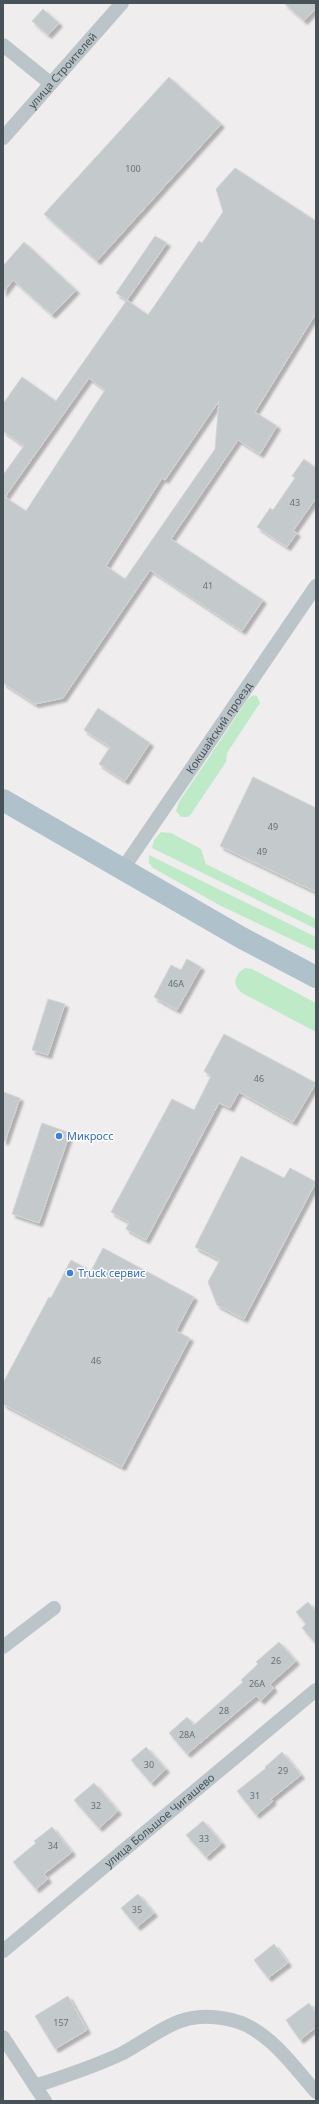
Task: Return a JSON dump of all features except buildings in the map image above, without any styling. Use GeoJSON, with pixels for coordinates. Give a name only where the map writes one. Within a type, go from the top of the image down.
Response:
{"type":"FeatureCollection","features":[{"type":"Feature","properties":{"kind":"main road"},"geometry":{"type":"LineString","coordinates":[[3,800],[242,938],[316,977]]}},
{"type":"Feature","properties":{"kind":"street","name":"улица Строителей"},"geometry":{"type":"LineString","coordinates":[[3,138],[122,3]]}},
{"type":"Feature","properties":{"kind":"street"},"geometry":{"type":"LineString","coordinates":[[3,45],[50,83]]}},
{"type":"Feature","properties":{"kind":"street","name":"Кокшайский проезд"},"geometry":{"type":"LineString","coordinates":[[122,870],[316,586]]}},
{"type":"Feature","properties":{"kind":"street"},"geometry":{"type":"LineString","coordinates":[[3,1647],[54,1608]]}},
{"type":"Feature","properties":{"kind":"street","name":"улица Большое Чигашево"},"geometry":{"type":"LineString","coordinates":[[3,1951],[316,1690]]}},
{"type":"Feature","properties":{"kind":"street"},"geometry":{"type":"LineString","coordinates":[[35,2086],[85,2070],[123,2053],[183,2020],[204,2017],[224,2019],[246,2025],[264,2036],[316,2092]]}},
{"type":"Feature","properties":{"kind":"street"},"geometry":{"type":"LineString","coordinates":[[3,2037],[45,2101]]}},
{"type":"Feature","properties":{"kind":"green space"},"geometry":{"type":"Polygon","coordinates":[[[253,695],[257,696],[260,703],[227,753],[226,762],[191,814],[188,817],[181,817],[176,811],[179,802],[248,699],[253,695]]]}},
{"type":"Feature","properties":{"kind":"green space"},"geometry":{"type":"Polygon","coordinates":[[[161,832],[171,833],[201,849],[206,864],[316,919],[316,929],[152,848],[154,840],[161,832]]]}},
{"type":"Feature","properties":{"kind":"green space"},"geometry":{"type":"Polygon","coordinates":[[[149,855],[316,937],[316,951],[221,906],[153,868],[149,863],[149,855]]]}},
{"type":"Feature","properties":{"kind":"green space"},"geometry":{"type":"Polygon","coordinates":[[[245,968],[252,969],[316,1003],[316,1032],[242,993],[237,988],[235,981],[239,972],[245,968]]]}},
{"type":"Feature","properties":{"kind":"place","name":"Микросс"},"geometry":{"type":"Point","coordinates":[59,1136]}},
{"type":"Feature","properties":{"kind":"place","name":"Truck сервис"},"geometry":{"type":"Point","coordinates":[70,1273]}}]}
